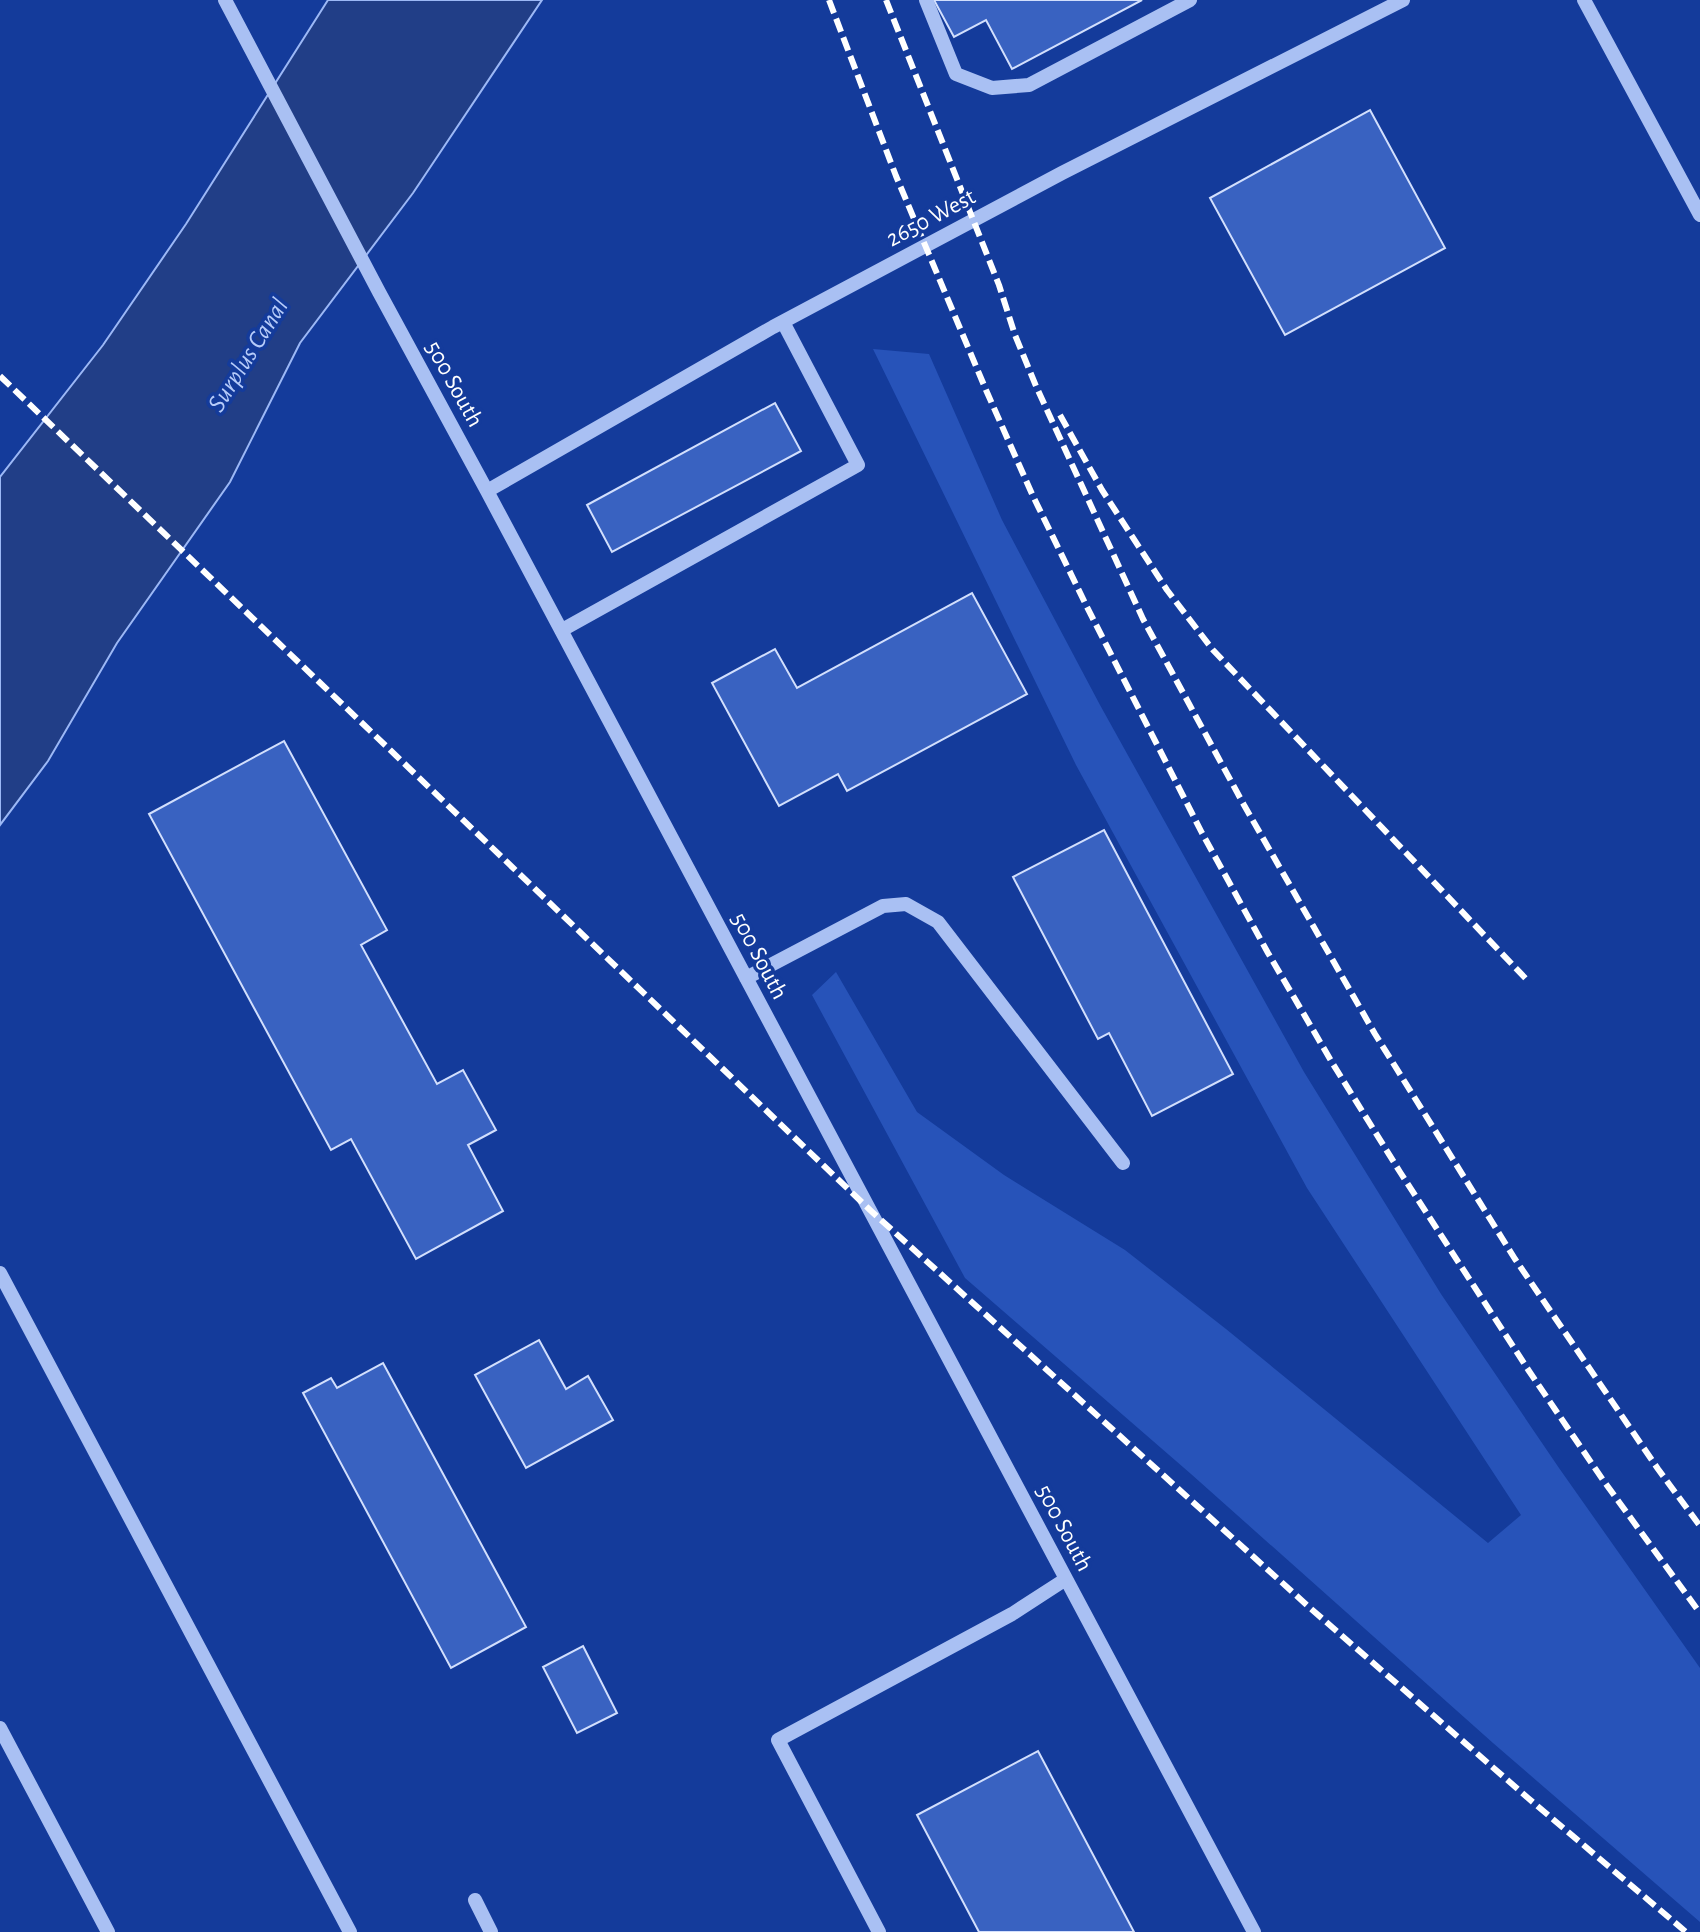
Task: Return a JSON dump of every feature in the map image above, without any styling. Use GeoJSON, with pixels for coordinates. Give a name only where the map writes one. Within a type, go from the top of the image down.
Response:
{"type":"FeatureCollection","features":[{"type":"Feature","properties":{"kind":"street","name":"500 South"},"geometry":{"type":"LineString","coordinates":[[225,0],[1254,1932]]}},
{"type":"Feature","properties":{"kind":"street"},"geometry":{"type":"LineString","coordinates":[[926,0],[956,74],[992,88],[1029,85],[1190,0]]}},
{"type":"Feature","properties":{"kind":"street","name":"2650 West"},"geometry":{"type":"LineString","coordinates":[[487,491],[783,322],[1062,173],[1403,0]]}},
{"type":"Feature","properties":{"kind":"street"},"geometry":{"type":"LineString","coordinates":[[1584,0],[1700,215]]}},
{"type":"Feature","properties":{"kind":"street"},"geometry":{"type":"LineString","coordinates":[[562,630],[858,465],[783,322]]}},
{"type":"Feature","properties":{"kind":"street"},"geometry":{"type":"LineString","coordinates":[[746,978],[883,906],[906,904],[938,922],[1123,1163]]}},
{"type":"Feature","properties":{"kind":"street"},"geometry":{"type":"LineString","coordinates":[[0,1273],[350,1932]]}},
{"type":"Feature","properties":{"kind":"street"},"geometry":{"type":"LineString","coordinates":[[879,1932],[778,1740],[1012,1614],[1066,1579]]}},
{"type":"Feature","properties":{"kind":"street"},"geometry":{"type":"LineString","coordinates":[[0,1728],[108,1932]]}},
{"type":"Feature","properties":{"kind":"street"},"geometry":{"type":"LineString","coordinates":[[475,1900],[491,1932]]}},
{"type":"Feature","properties":{"kind":"shaded area"},"geometry":{"type":"Polygon","coordinates":[[[873,349],[929,354],[1002,520],[1100,705],[1304,1072],[1441,1294],[1700,1668],[1700,1922],[965,1278],[812,995],[836,972],[917,1112],[1004,1175],[1125,1250],[1488,1543],[1521,1515],[1307,1188],[1076,765],[873,349]]]}},
{"type":"Feature","properties":{"kind":"water","name":"Surplus Canal"},"geometry":{"type":"Polygon","coordinates":[[[328,0],[542,0],[413,193],[300,343],[230,482],[117,643],[48,761],[0,825],[0,477],[103,345],[186,224],[328,0]]]}},
{"type":"Feature","properties":{"kind":"building"},"geometry":{"type":"Polygon","coordinates":[[[934,0],[1142,0],[1012,69],[986,20],[954,37],[934,0]]]}},
{"type":"Feature","properties":{"kind":"building"},"geometry":{"type":"Polygon","coordinates":[[[1370,110],[1445,248],[1285,335],[1210,198],[1370,110]]]}},
{"type":"Feature","properties":{"kind":"building"},"geometry":{"type":"Polygon","coordinates":[[[775,403],[801,451],[612,552],[587,505],[775,403]]]}},
{"type":"Feature","properties":{"kind":"building"},"geometry":{"type":"Polygon","coordinates":[[[972,593],[1027,694],[847,791],[838,774],[779,806],[712,683],[775,649],[797,688],[972,593]]]}},
{"type":"Feature","properties":{"kind":"building"},"geometry":{"type":"Polygon","coordinates":[[[284,741],[387,930],[361,945],[437,1084],[463,1070],[496,1130],[468,1145],[503,1211],[416,1259],[351,1139],[331,1150],[149,814],[284,741]]]}},
{"type":"Feature","properties":{"kind":"building"},"geometry":{"type":"Polygon","coordinates":[[[1104,830],[1233,1074],[1152,1116],[1109,1033],[1098,1039],[1013,877],[1104,830]]]}},
{"type":"Feature","properties":{"kind":"building"},"geometry":{"type":"Polygon","coordinates":[[[539,1340],[566,1389],[588,1376],[613,1420],[526,1468],[475,1375],[539,1340]]]}},
{"type":"Feature","properties":{"kind":"building"},"geometry":{"type":"Polygon","coordinates":[[[383,1363],[526,1627],[451,1668],[303,1393],[331,1378],[337,1388],[383,1363]]]}},
{"type":"Feature","properties":{"kind":"building"},"geometry":{"type":"Polygon","coordinates":[[[583,1646],[617,1713],[577,1733],[543,1667],[583,1646]]]}},
{"type":"Feature","properties":{"kind":"building"},"geometry":{"type":"Polygon","coordinates":[[[1038,1751],[1134,1932],[979,1932],[917,1815],[1038,1751]]]}},
{"type":"Feature","properties":{"kind":"railway"},"geometry":{"type":"LineString","coordinates":[[829,0],[896,176],[1032,494],[1202,833],[1268,953],[1400,1172],[1603,1480],[1700,1613]]}},
{"type":"Feature","properties":{"kind":"railway"},"geometry":{"type":"LineString","coordinates":[[886,0],[1036,386],[1143,619],[1244,805],[1375,1034],[1515,1259],[1700,1526]]}},
{"type":"Feature","properties":{"kind":"railway"},"geometry":{"type":"LineString","coordinates":[[0,376],[870,1210],[1309,1607],[1686,1932]]}},
{"type":"Feature","properties":{"kind":"railway"},"geometry":{"type":"LineString","coordinates":[[1060,415],[1102,490],[1167,590],[1213,650],[1528,981]]}}]}
